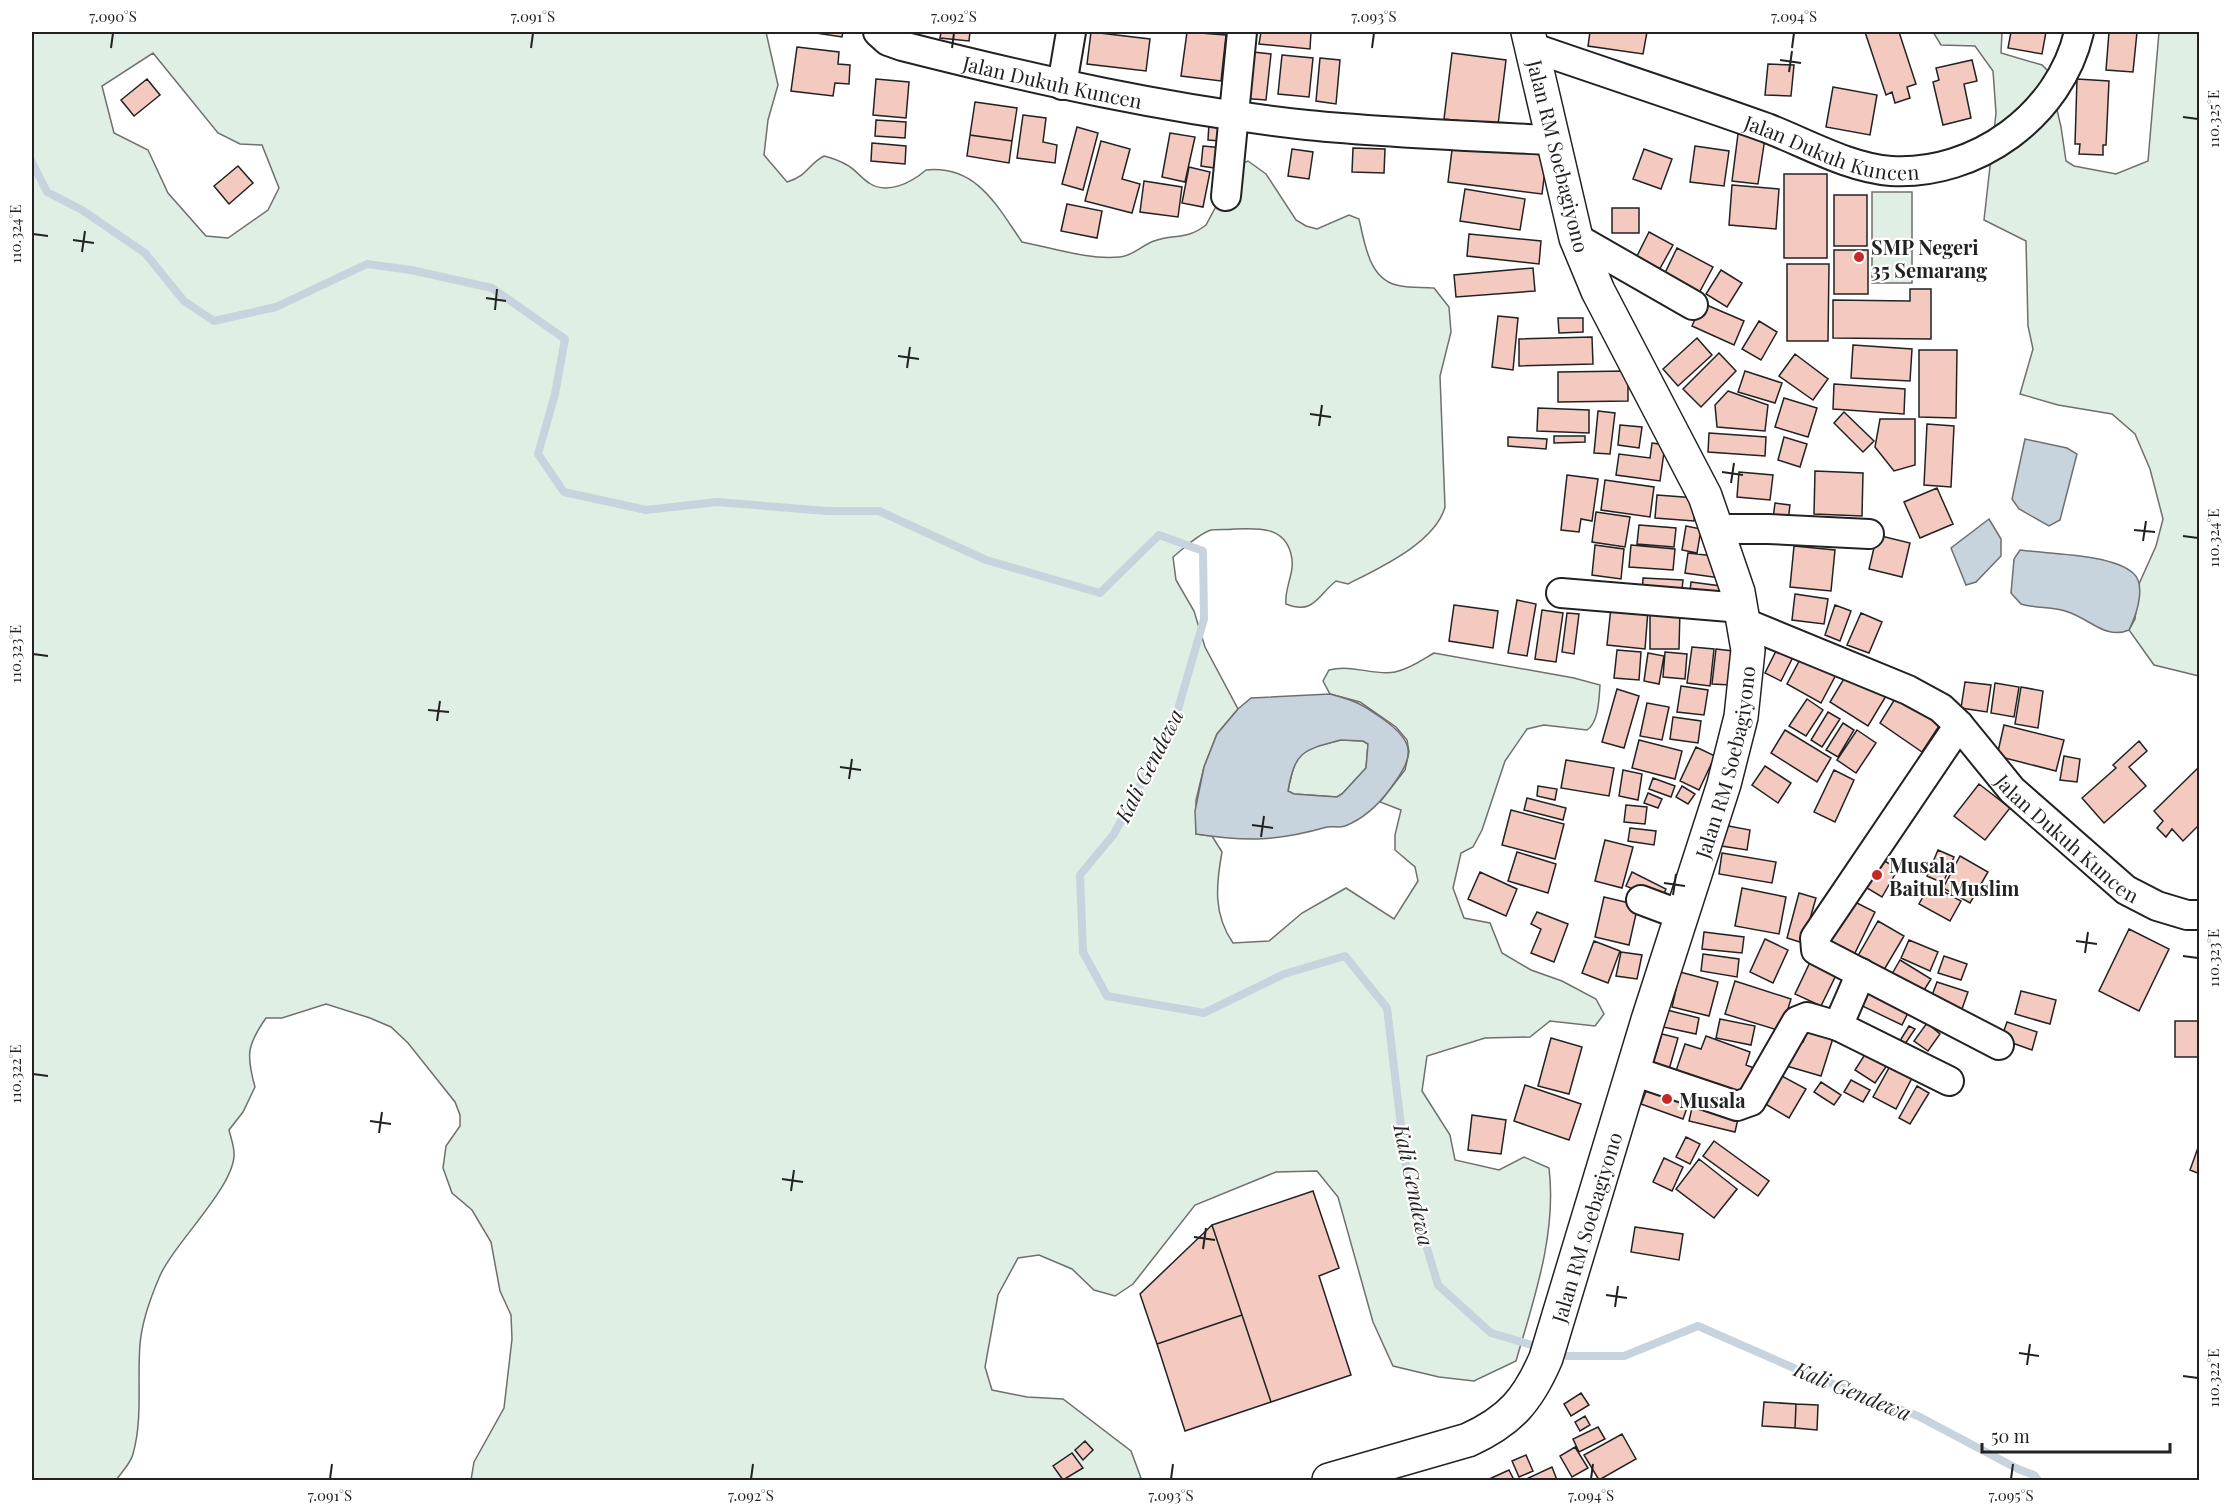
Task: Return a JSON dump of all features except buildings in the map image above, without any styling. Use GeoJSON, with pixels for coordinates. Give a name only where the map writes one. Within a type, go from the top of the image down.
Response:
{"type":"FeatureCollection","features":[{"type":"Feature","properties":{"kind":"main road","name":"Jalan RM Soebagiyono"},"geometry":{"type":"LineString","coordinates":[[1329,1480],[1468,1440],[1488,1431],[1511,1415],[1537,1380],[1546,1358],[1681,915],[1724,784],[1741,717],[1746,685],[1743,615],[1717,529],[1705,496],[1598,291],[1576,238],[1551,140],[1529,39]]}},
{"type":"Feature","properties":{"kind":"street","name":"Jalan Dukuh Kuncen"},"geometry":{"type":"LineString","coordinates":[[878,32],[888,41],[902,46],[1062,84],[1234,116],[1320,126],[1551,140]]}},
{"type":"Feature","properties":{"kind":"street"},"geometry":{"type":"LineString","coordinates":[[1062,84],[1071,32]]}},
{"type":"Feature","properties":{"kind":"street"},"geometry":{"type":"LineString","coordinates":[[1226,196],[1242,32]]}},
{"type":"Feature","properties":{"kind":"street","name":"Jalan Dukuh Kuncen"},"geometry":{"type":"LineString","coordinates":[[1529,39],[1865,166],[1891,171],[1925,169],[1955,163],[1985,152],[2018,127],[2041,105],[2069,64],[2079,32]]}},
{"type":"Feature","properties":{"kind":"street"},"geometry":{"type":"LineString","coordinates":[[1576,238],[1693,305]]}},
{"type":"Feature","properties":{"kind":"street"},"geometry":{"type":"LineString","coordinates":[[1717,529],[1869,534]]}},
{"type":"Feature","properties":{"kind":"street","name":"Jalan Dukuh Kuncen"},"geometry":{"type":"LineString","coordinates":[[1561,593],[1743,615],[1908,690],[1941,708],[1959,725],[2012,790],[2127,890],[2157,906],[2187,915],[2199,915]]}},
{"type":"Feature","properties":{"kind":"street"},"geometry":{"type":"LineString","coordinates":[[1959,725],[1815,939],[1814,945],[1816,950],[1999,1044]]}},
{"type":"Feature","properties":{"kind":"street"},"geometry":{"type":"LineString","coordinates":[[1641,900],[1681,915]]}},
{"type":"Feature","properties":{"kind":"street"},"geometry":{"type":"LineString","coordinates":[[1838,1026],[1862,973]]}},
{"type":"Feature","properties":{"kind":"street"},"geometry":{"type":"LineString","coordinates":[[1633,1071],[1737,1106],[1743,1105],[1750,1101],[1797,1021],[1807,1017],[1838,1026],[1949,1081]]}},
{"type":"Feature","properties":{"kind":"green space"},"geometry":{"type":"Polygon","coordinates":[[[32,32],[766,32],[778,85],[768,120],[764,155],[787,182],[800,176],[824,156],[844,164],[869,183],[883,188],[899,186],[926,170],[944,170],[959,174],[984,191],[1022,242],[1083,255],[1120,257],[1129,255],[1154,241],[1193,233],[1206,225],[1238,165],[1248,161],[1266,174],[1296,220],[1317,229],[1349,215],[1359,219],[1366,250],[1375,270],[1382,277],[1390,283],[1401,286],[1434,288],[1449,307],[1451,332],[1440,376],[1445,507],[1430,532],[1404,553],[1375,570],[1348,584],[1336,581],[1309,606],[1303,607],[1286,604],[1292,567],[1291,554],[1282,538],[1276,534],[1260,529],[1211,530],[1196,538],[1173,557],[1176,580],[1194,611],[1205,647],[1238,709],[1217,734],[1204,767],[1196,800],[1196,834],[1212,836],[1222,852],[1218,876],[1219,910],[1233,943],[1269,941],[1302,913],[1346,888],[1394,919],[1418,881],[1415,867],[1395,850],[1395,835],[1401,810],[1380,802],[1405,770],[1409,752],[1407,740],[1396,727],[1360,702],[1330,694],[1323,681],[1329,670],[1346,668],[1379,673],[1395,672],[1411,667],[1434,653],[1574,678],[1600,685],[1596,716],[1587,730],[1544,725],[1527,729],[1505,761],[1482,830],[1473,847],[1461,853],[1453,888],[1464,918],[1490,923],[1502,953],[1531,970],[1562,981],[1596,999],[1604,1014],[1595,1026],[1550,1021],[1530,1037],[1485,1038],[1427,1056],[1422,1091],[1450,1135],[1455,1160],[1499,1170],[1524,1157],[1549,1168],[1551,1192],[1547,1241],[1516,1361],[1474,1381],[1439,1377],[1393,1366],[1373,1322],[1338,1197],[1317,1171],[1276,1172],[1195,1205],[1133,1284],[1115,1296],[1094,1290],[1072,1269],[1039,1255],[1018,1258],[998,1295],[985,1367],[992,1390],[1027,1397],[1063,1399],[1131,1451],[1141,1478],[1135,1480],[471,1480],[474,1462],[504,1408],[512,1339],[511,1315],[500,1291],[491,1242],[472,1210],[452,1193],[443,1168],[446,1146],[460,1126],[460,1115],[455,1102],[408,1043],[391,1027],[326,1004],[282,1018],[266,1018],[255,1036],[250,1051],[250,1067],[255,1087],[243,1112],[229,1130],[234,1150],[232,1166],[215,1198],[166,1265],[147,1310],[140,1344],[138,1427],[130,1461],[116,1480],[32,1480],[32,32]],[[153,53],[102,86],[114,133],[148,150],[168,193],[206,236],[228,238],[268,210],[279,188],[262,145],[240,144],[218,133],[153,53]]]}},
{"type":"Feature","properties":{"kind":"green space"},"geometry":{"type":"Polygon","coordinates":[[[1933,32],[2002,32],[2001,53],[2042,65],[2048,71],[2066,161],[2074,166],[2116,174],[2148,161],[2159,32],[2199,32],[2199,676],[2154,665],[2129,630],[2135,619],[2139,584],[2156,546],[2163,519],[2150,469],[2135,434],[2112,414],[2058,405],[2020,394],[2033,349],[2028,326],[2026,241],[1984,220],[1996,113],[1993,71],[1975,46],[1941,45],[1933,32]]]}},
{"type":"Feature","properties":{"kind":"green space"},"geometry":{"type":"Polygon","coordinates":[[[1872,192],[1912,192],[1912,283],[1872,283],[1872,192]]]}},
{"type":"Feature","properties":{"kind":"green space"},"geometry":{"type":"Polygon","coordinates":[[[1341,740],[1363,741],[1368,744],[1366,768],[1342,794],[1337,797],[1294,794],[1288,791],[1294,766],[1302,754],[1316,747],[1341,740]]]}},
{"type":"Feature","properties":{"kind":"shaded area"},"geometry":{"type":"Polygon","coordinates":[[[2025,439],[2067,448],[2077,454],[2060,520],[2049,526],[2019,509],[2012,499],[2025,439]]]}},
{"type":"Feature","properties":{"kind":"shaded area"},"geometry":{"type":"Polygon","coordinates":[[[1989,519],[2001,539],[2001,556],[1976,582],[1966,585],[1951,548],[1989,519]]]}},
{"type":"Feature","properties":{"kind":"shaded area"},"geometry":{"type":"Polygon","coordinates":[[[2020,550],[2096,558],[2111,562],[2133,573],[2137,578],[2140,593],[2135,617],[2129,630],[2105,631],[2062,610],[2021,604],[2011,593],[2014,559],[2020,550]]]}},
{"type":"Feature","properties":{"kind":"shaded area"},"geometry":{"type":"Polygon","coordinates":[[[1330,694],[1358,704],[1383,719],[1402,736],[1408,751],[1404,768],[1376,805],[1345,826],[1262,839],[1196,834],[1195,811],[1204,767],[1217,734],[1238,709],[1251,698],[1330,694]],[[1341,740],[1303,754],[1294,768],[1288,791],[1294,794],[1337,797],[1342,794],[1366,768],[1368,744],[1363,741],[1341,740]]]}},
{"type":"Feature","properties":{"kind":"waterway","name":"Kali Gendewa"},"geometry":{"type":"LineString","coordinates":[[32,162],[47,192],[82,210],[145,253],[184,301],[214,321],[276,307],[367,264],[411,270],[492,288],[565,339],[555,394],[538,454],[564,492],[646,510],[717,502],[827,511],[879,511],[986,560],[1100,593],[1159,535],[1203,551],[1204,619],[1174,723],[1114,834],[1080,875],[1083,952],[1107,996],[1204,1013],[1284,974],[1345,956],[1387,1008],[1405,1160],[1415,1208],[1438,1285],[1491,1333],[1542,1348]]}},
{"type":"Feature","properties":{"kind":"waterway","name":"Kali Gendewa"},"geometry":{"type":"LineString","coordinates":[[1556,1353],[1567,1356],[1624,1356],[1698,1326],[1812,1376],[1918,1416],[2018,1469],[2034,1475],[2038,1480]]}},
{"type":"Feature","properties":{"kind":"place","name":"SMP Negeri 35 Semarang"},"geometry":{"type":"Point","coordinates":[1859,257]}},
{"type":"Feature","properties":{"kind":"place","name":"Musala Baitul Muslim"},"geometry":{"type":"Point","coordinates":[1877,875]}},
{"type":"Feature","properties":{"kind":"place","name":"Musala"},"geometry":{"type":"Point","coordinates":[1667,1099]}}]}
